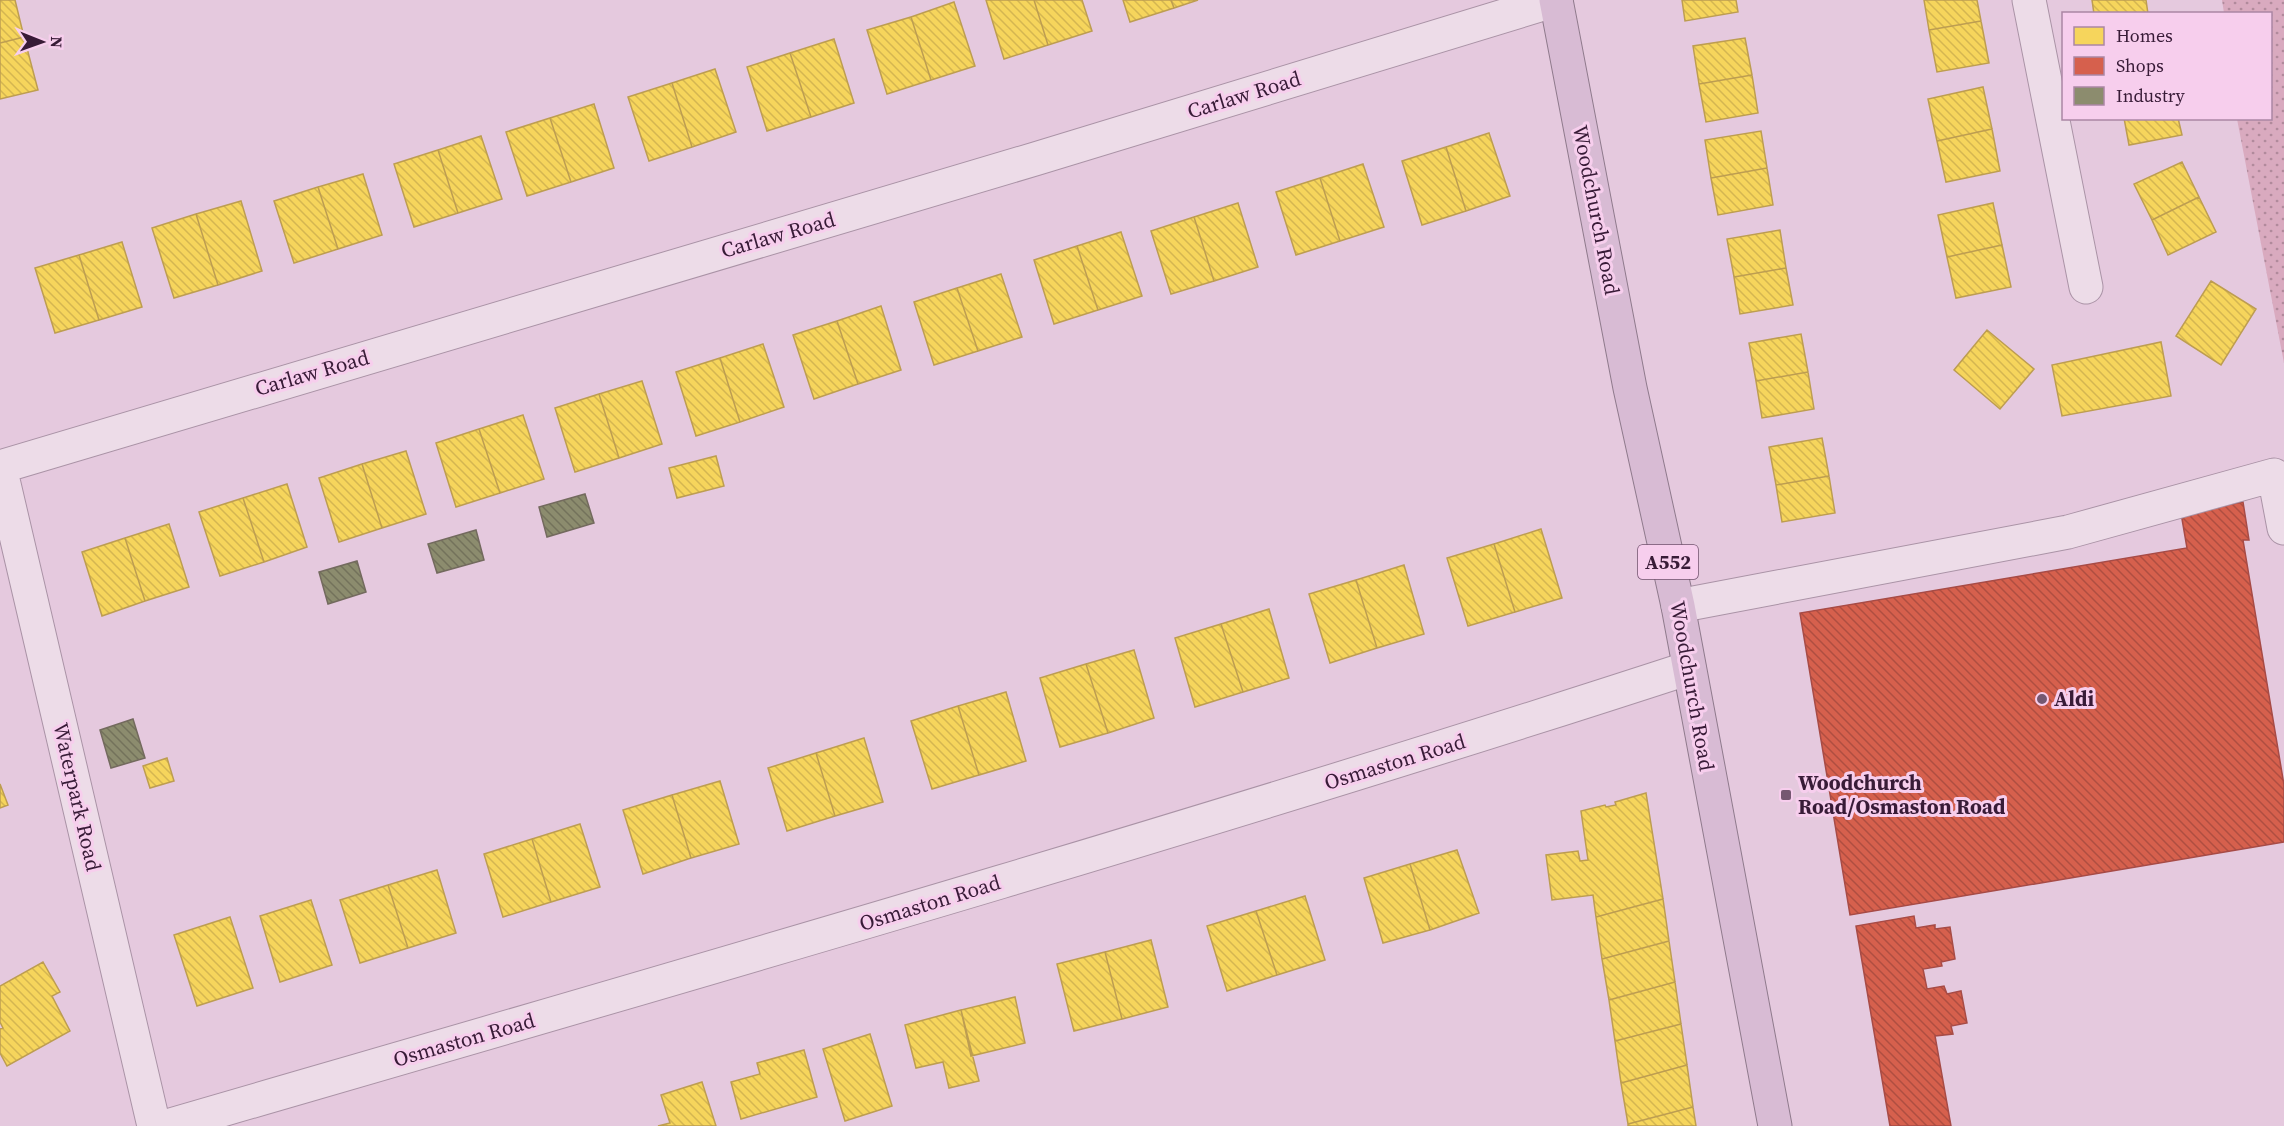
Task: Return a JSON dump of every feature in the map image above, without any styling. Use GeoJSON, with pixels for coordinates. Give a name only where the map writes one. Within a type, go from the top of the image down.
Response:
{"type":"FeatureCollection","features":[{"type":"Feature","properties":{"kind":"highway","name":"Woodchurch Road"},"geometry":{"type":"LineString","coordinates":[[1556,0],[1630,388],[1678,606],[1774,1126]]}},
{"type":"Feature","properties":{"kind":"street","name":"Carlaw Road"},"geometry":{"type":"LineString","coordinates":[[0,467],[1035,159],[1556,0]]}},
{"type":"Feature","properties":{"kind":"street"},"geometry":{"type":"LineString","coordinates":[[2029,0],[2086,287]]}},
{"type":"Feature","properties":{"kind":"street","name":"Waterpark Road"},"geometry":{"type":"LineString","coordinates":[[0,467],[154,1126]]}},
{"type":"Feature","properties":{"kind":"street"},"geometry":{"type":"LineString","coordinates":[[1678,606],[2068,532],[2274,475],[2284,528]]}},
{"type":"Feature","properties":{"kind":"street","name":"Osmaston Road"},"geometry":{"type":"LineString","coordinates":[[167,1126],[954,897],[1500,730],[1689,668]]}},
{"type":"Feature","properties":{"kind":"shaded area"},"geometry":{"type":"Polygon","coordinates":[[[2222,0],[2284,0],[2284,363],[2237,120],[2272,120],[2272,12],[2224,12],[2222,0]]]}},
{"type":"Feature","properties":{"kind":"building: Homes"},"geometry":{"type":"Polygon","coordinates":[[[0,0],[15,0],[24,37],[0,43],[0,0]]]}},
{"type":"Feature","properties":{"kind":"building: Homes"},"geometry":{"type":"Polygon","coordinates":[[[986,0],[1034,0],[1048,45],[1004,59],[986,0]]]}},
{"type":"Feature","properties":{"kind":"building: Homes"},"geometry":{"type":"Polygon","coordinates":[[[1034,0],[1082,0],[1092,31],[1048,45],[1034,0]]]}},
{"type":"Feature","properties":{"kind":"building: Homes"},"geometry":{"type":"Polygon","coordinates":[[[1123,0],[1171,0],[1174,8],[1130,22],[1123,0]]]}},
{"type":"Feature","properties":{"kind":"building: Homes"},"geometry":{"type":"Polygon","coordinates":[[[1171,0],[1198,0],[1174,8],[1171,0]]]}},
{"type":"Feature","properties":{"kind":"building: Homes"},"geometry":{"type":"Polygon","coordinates":[[[1682,0],[1736,0],[1738,12],[1685,21],[1682,0]]]}},
{"type":"Feature","properties":{"kind":"building: Homes"},"geometry":{"type":"Polygon","coordinates":[[[1924,0],[1977,0],[1981,21],[1929,30],[1924,0]]]}},
{"type":"Feature","properties":{"kind":"building: Homes"},"geometry":{"type":"Polygon","coordinates":[[[2092,0],[2146,0],[2148,12],[2094,12],[2092,0]]]}},
{"type":"Feature","properties":{"kind":"building: Homes"},"geometry":{"type":"Polygon","coordinates":[[[954,2],[975,66],[931,80],[911,17],[954,2]]]}},
{"type":"Feature","properties":{"kind":"building: Homes"},"geometry":{"type":"Polygon","coordinates":[[[911,17],[931,80],[887,94],[867,30],[911,17]]]}},
{"type":"Feature","properties":{"kind":"building: Homes"},"geometry":{"type":"Polygon","coordinates":[[[1981,21],[1989,63],[1937,72],[1929,30],[1981,21]]]}},
{"type":"Feature","properties":{"kind":"building: Homes"},"geometry":{"type":"Polygon","coordinates":[[[24,37],[38,90],[0,99],[0,43],[24,37]]]}},
{"type":"Feature","properties":{"kind":"building: Homes"},"geometry":{"type":"Polygon","coordinates":[[[1745,38],[1752,75],[1699,84],[1693,46],[1745,38]]]}},
{"type":"Feature","properties":{"kind":"building: Homes"},"geometry":{"type":"Polygon","coordinates":[[[834,39],[854,103],[811,117],[790,53],[834,39]]]}},
{"type":"Feature","properties":{"kind":"building: Homes"},"geometry":{"type":"Polygon","coordinates":[[[790,53],[811,117],[767,131],[747,67],[790,53]]]}},
{"type":"Feature","properties":{"kind":"building: Homes"},"geometry":{"type":"Polygon","coordinates":[[[715,69],[736,132],[692,147],[672,83],[715,69]]]}},
{"type":"Feature","properties":{"kind":"building: Homes"},"geometry":{"type":"Polygon","coordinates":[[[1752,75],[1758,113],[1706,122],[1699,84],[1752,75]]]}},
{"type":"Feature","properties":{"kind":"building: Homes"},"geometry":{"type":"Polygon","coordinates":[[[672,83],[692,147],[649,161],[628,97],[672,83]]]}},
{"type":"Feature","properties":{"kind":"building: Homes"},"geometry":{"type":"Polygon","coordinates":[[[1983,87],[1992,129],[1937,141],[1928,99],[1983,87]]]}},
{"type":"Feature","properties":{"kind":"building: Homes"},"geometry":{"type":"Polygon","coordinates":[[[594,104],[614,168],[571,182],[550,118],[594,104]]]}},
{"type":"Feature","properties":{"kind":"building: Homes"},"geometry":{"type":"Polygon","coordinates":[[[550,118],[571,182],[527,196],[506,132],[550,118]]]}},
{"type":"Feature","properties":{"kind":"building: Homes"},"geometry":{"type":"Polygon","coordinates":[[[2124,120],[2178,120],[2182,135],[2129,145],[2124,120]]]}},
{"type":"Feature","properties":{"kind":"building: Homes"},"geometry":{"type":"Polygon","coordinates":[[[1992,129],[2000,171],[1946,182],[1937,141],[1992,129]]]}},
{"type":"Feature","properties":{"kind":"building: Homes"},"geometry":{"type":"Polygon","coordinates":[[[1761,131],[1767,168],[1711,178],[1705,140],[1761,131]]]}},
{"type":"Feature","properties":{"kind":"building: Homes"},"geometry":{"type":"Polygon","coordinates":[[[1489,133],[1510,196],[1466,211],[1446,147],[1489,133]]]}},
{"type":"Feature","properties":{"kind":"building: Homes"},"geometry":{"type":"Polygon","coordinates":[[[481,136],[502,199],[458,213],[438,150],[481,136]]]}},
{"type":"Feature","properties":{"kind":"building: Homes"},"geometry":{"type":"Polygon","coordinates":[[[1446,147],[1466,211],[1422,225],[1402,161],[1446,147]]]}},
{"type":"Feature","properties":{"kind":"building: Homes"},"geometry":{"type":"Polygon","coordinates":[[[438,150],[458,213],[414,227],[394,164],[438,150]]]}},
{"type":"Feature","properties":{"kind":"building: Homes"},"geometry":{"type":"Polygon","coordinates":[[[2182,162],[2199,197],[2152,220],[2134,184],[2182,162]]]}},
{"type":"Feature","properties":{"kind":"building: Homes"},"geometry":{"type":"Polygon","coordinates":[[[1363,164],[1384,227],[1340,241],[1320,178],[1363,164]]]}},
{"type":"Feature","properties":{"kind":"building: Homes"},"geometry":{"type":"Polygon","coordinates":[[[1767,168],[1773,205],[1718,215],[1711,178],[1767,168]]]}},
{"type":"Feature","properties":{"kind":"building: Homes"},"geometry":{"type":"Polygon","coordinates":[[[363,174],[382,235],[338,249],[318,187],[363,174]]]}},
{"type":"Feature","properties":{"kind":"building: Homes"},"geometry":{"type":"Polygon","coordinates":[[[1320,178],[1340,241],[1296,255],[1276,192],[1320,178]]]}},
{"type":"Feature","properties":{"kind":"building: Homes"},"geometry":{"type":"Polygon","coordinates":[[[318,187],[338,249],[294,263],[274,201],[318,187]]]}},
{"type":"Feature","properties":{"kind":"building: Homes"},"geometry":{"type":"Polygon","coordinates":[[[2199,197],[2216,232],[2168,255],[2152,220],[2199,197]]]}},
{"type":"Feature","properties":{"kind":"building: Homes"},"geometry":{"type":"Polygon","coordinates":[[[241,201],[262,271],[218,285],[196,214],[241,201]]]}},
{"type":"Feature","properties":{"kind":"building: Homes"},"geometry":{"type":"Polygon","coordinates":[[[1238,203],[1258,267],[1214,281],[1194,217],[1238,203]]]}},
{"type":"Feature","properties":{"kind":"building: Homes"},"geometry":{"type":"Polygon","coordinates":[[[1993,203],[2002,245],[1947,257],[1938,215],[1993,203]]]}},
{"type":"Feature","properties":{"kind":"building: Homes"},"geometry":{"type":"Polygon","coordinates":[[[196,214],[218,285],[174,298],[152,228],[196,214]]]}},
{"type":"Feature","properties":{"kind":"building: Homes"},"geometry":{"type":"Polygon","coordinates":[[[1194,217],[1214,281],[1171,294],[1151,231],[1194,217]]]}},
{"type":"Feature","properties":{"kind":"building: Homes"},"geometry":{"type":"Polygon","coordinates":[[[1780,230],[1786,268],[1734,277],[1727,239],[1780,230]]]}},
{"type":"Feature","properties":{"kind":"building: Homes"},"geometry":{"type":"Polygon","coordinates":[[[1121,232],[1142,296],[1098,310],[1077,246],[1121,232]]]}},
{"type":"Feature","properties":{"kind":"building: Homes"},"geometry":{"type":"Polygon","coordinates":[[[122,242],[142,307],[99,320],[79,255],[122,242]]]}},
{"type":"Feature","properties":{"kind":"building: Homes"},"geometry":{"type":"Polygon","coordinates":[[[2002,245],[2011,287],[1956,298],[1947,257],[2002,245]]]}},
{"type":"Feature","properties":{"kind":"building: Homes"},"geometry":{"type":"Polygon","coordinates":[[[1077,246],[1098,310],[1054,324],[1034,260],[1077,246]]]}},
{"type":"Feature","properties":{"kind":"building: Homes"},"geometry":{"type":"Polygon","coordinates":[[[79,255],[99,320],[55,333],[35,268],[79,255]]]}},
{"type":"Feature","properties":{"kind":"building: Homes"},"geometry":{"type":"Polygon","coordinates":[[[1786,268],[1793,305],[1740,314],[1734,277],[1786,268]]]}},
{"type":"Feature","properties":{"kind":"building: Homes"},"geometry":{"type":"Polygon","coordinates":[[[1001,274],[1022,337],[978,351],[957,288],[1001,274]]]}},
{"type":"Feature","properties":{"kind":"building: Homes"},"geometry":{"type":"Polygon","coordinates":[[[2211,281],[2256,309],[2221,365],[2176,336],[2211,281]]]}},
{"type":"Feature","properties":{"kind":"building: Homes"},"geometry":{"type":"Polygon","coordinates":[[[957,288],[978,351],[934,365],[914,302],[957,288]]]}},
{"type":"Feature","properties":{"kind":"building: Homes"},"geometry":{"type":"Polygon","coordinates":[[[881,306],[901,370],[858,384],[837,321],[881,306]]]}},
{"type":"Feature","properties":{"kind":"building: Homes"},"geometry":{"type":"Polygon","coordinates":[[[837,321],[858,384],[814,399],[793,335],[837,321]]]}},
{"type":"Feature","properties":{"kind":"building: Homes"},"geometry":{"type":"Polygon","coordinates":[[[1987,330],[2034,369],[2000,409],[1954,370],[1987,330]]]}},
{"type":"Feature","properties":{"kind":"building: Homes"},"geometry":{"type":"Polygon","coordinates":[[[1801,334],[1808,372],[1756,381],[1749,343],[1801,334]]]}},
{"type":"Feature","properties":{"kind":"building: Homes"},"geometry":{"type":"Polygon","coordinates":[[[2161,342],[2171,396],[2062,416],[2052,365],[2161,342]]]}},
{"type":"Feature","properties":{"kind":"building: Homes"},"geometry":{"type":"Polygon","coordinates":[[[763,344],[784,407],[740,422],[720,358],[763,344]]]}},
{"type":"Feature","properties":{"kind":"building: Homes"},"geometry":{"type":"Polygon","coordinates":[[[720,358],[740,422],[696,436],[676,372],[720,358]]]}},
{"type":"Feature","properties":{"kind":"building: Homes"},"geometry":{"type":"Polygon","coordinates":[[[1808,372],[1814,409],[1762,418],[1756,381],[1808,372]]]}},
{"type":"Feature","properties":{"kind":"building: Homes"},"geometry":{"type":"Polygon","coordinates":[[[642,381],[662,444],[619,458],[599,394],[642,381]]]}},
{"type":"Feature","properties":{"kind":"building: Homes"},"geometry":{"type":"Polygon","coordinates":[[[599,394],[619,458],[575,472],[555,408],[599,394]]]}},
{"type":"Feature","properties":{"kind":"building: Homes"},"geometry":{"type":"Polygon","coordinates":[[[523,415],[544,479],[500,493],[479,429],[523,415]]]}},
{"type":"Feature","properties":{"kind":"building: Homes"},"geometry":{"type":"Polygon","coordinates":[[[479,429],[500,493],[456,507],[436,443],[479,429]]]}},
{"type":"Feature","properties":{"kind":"building: Homes"},"geometry":{"type":"Polygon","coordinates":[[[1822,438],[1829,476],[1776,485],[1769,447],[1822,438]]]}},
{"type":"Feature","properties":{"kind":"building: Homes"},"geometry":{"type":"Polygon","coordinates":[[[406,451],[426,514],[382,528],[362,464],[406,451]]]}},
{"type":"Feature","properties":{"kind":"building: Homes"},"geometry":{"type":"Polygon","coordinates":[[[716,456],[724,486],[677,498],[669,468],[716,456]]]}},
{"type":"Feature","properties":{"kind":"building: Homes"},"geometry":{"type":"Polygon","coordinates":[[[362,464],[382,528],[339,542],[319,478],[362,464]]]}},
{"type":"Feature","properties":{"kind":"building: Homes"},"geometry":{"type":"Polygon","coordinates":[[[1829,476],[1835,513],[1782,522],[1776,485],[1829,476]]]}},
{"type":"Feature","properties":{"kind":"building: Homes"},"geometry":{"type":"Polygon","coordinates":[[[287,484],[307,547],[264,562],[243,498],[287,484]]]}},
{"type":"Feature","properties":{"kind":"building: Homes"},"geometry":{"type":"Polygon","coordinates":[[[243,498],[264,562],[220,576],[199,512],[243,498]]]}},
{"type":"Feature","properties":{"kind":"building: Homes"},"geometry":{"type":"Polygon","coordinates":[[[169,524],[189,587],[145,601],[125,538],[169,524]]]}},
{"type":"Feature","properties":{"kind":"building: Homes"},"geometry":{"type":"Polygon","coordinates":[[[1541,529],[1562,598],[1515,612],[1494,544],[1541,529]]]}},
{"type":"Feature","properties":{"kind":"building: Homes"},"geometry":{"type":"Polygon","coordinates":[[[125,538],[145,601],[102,616],[82,552],[125,538]]]}},
{"type":"Feature","properties":{"kind":"building: Homes"},"geometry":{"type":"Polygon","coordinates":[[[1494,544],[1515,612],[1468,626],[1447,558],[1494,544]]]}},
{"type":"Feature","properties":{"kind":"building: Homes"},"geometry":{"type":"Polygon","coordinates":[[[1404,565],[1424,634],[1377,648],[1356,580],[1404,565]]]}},
{"type":"Feature","properties":{"kind":"building: Homes"},"geometry":{"type":"Polygon","coordinates":[[[1356,580],[1377,648],[1330,663],[1309,594],[1356,580]]]}},
{"type":"Feature","properties":{"kind":"building: Homes"},"geometry":{"type":"Polygon","coordinates":[[[1269,609],[1289,678],[1243,692],[1221,624],[1269,609]]]}},
{"type":"Feature","properties":{"kind":"building: Homes"},"geometry":{"type":"Polygon","coordinates":[[[1221,624],[1243,692],[1195,707],[1175,638],[1221,624]]]}},
{"type":"Feature","properties":{"kind":"building: Homes"},"geometry":{"type":"Polygon","coordinates":[[[1134,650],[1154,718],[1108,733],[1086,664],[1134,650]]]}},
{"type":"Feature","properties":{"kind":"building: Homes"},"geometry":{"type":"Polygon","coordinates":[[[1086,664],[1108,733],[1060,747],[1040,678],[1086,664]]]}},
{"type":"Feature","properties":{"kind":"building: Homes"},"geometry":{"type":"Polygon","coordinates":[[[1006,692],[1026,761],[979,775],[958,706],[1006,692]]]}},
{"type":"Feature","properties":{"kind":"building: Homes"},"geometry":{"type":"Polygon","coordinates":[[[958,706],[979,775],[932,789],[911,721],[958,706]]]}},
{"type":"Feature","properties":{"kind":"building: Homes"},"geometry":{"type":"Polygon","coordinates":[[[864,738],[883,802],[835,816],[816,753],[864,738]]]}},
{"type":"Feature","properties":{"kind":"building: Homes"},"geometry":{"type":"Polygon","coordinates":[[[816,753],[835,816],[787,831],[768,768],[816,753]]]}},
{"type":"Feature","properties":{"kind":"building: Homes"},"geometry":{"type":"Polygon","coordinates":[[[167,758],[174,781],[150,788],[143,766],[167,758]]]}},
{"type":"Feature","properties":{"kind":"building: Homes"},"geometry":{"type":"Polygon","coordinates":[[[720,781],[739,844],[691,858],[672,795],[720,781]]]}},
{"type":"Feature","properties":{"kind":"building: Homes"},"geometry":{"type":"Polygon","coordinates":[[[0,784],[8,805],[0,808],[0,784]]]}},
{"type":"Feature","properties":{"kind":"building: Homes"},"geometry":{"type":"Polygon","coordinates":[[[1646,793],[1663,899],[1596,917],[1593,895],[1552,900],[1546,855],[1578,851],[1580,861],[1588,860],[1581,811],[1605,805],[1606,807],[1616,805],[1615,802],[1646,793]]]}},
{"type":"Feature","properties":{"kind":"building: Homes"},"geometry":{"type":"Polygon","coordinates":[[[672,795],[691,858],[643,874],[623,810],[672,795]]]}},
{"type":"Feature","properties":{"kind":"building: Homes"},"geometry":{"type":"Polygon","coordinates":[[[580,824],[600,887],[551,902],[532,839],[580,824]]]}},
{"type":"Feature","properties":{"kind":"building: Homes"},"geometry":{"type":"Polygon","coordinates":[[[532,839],[551,902],[503,917],[484,854],[532,839]]]}},
{"type":"Feature","properties":{"kind":"building: Homes"},"geometry":{"type":"Polygon","coordinates":[[[1457,850],[1479,913],[1430,930],[1410,864],[1457,850]]]}},
{"type":"Feature","properties":{"kind":"building: Homes"},"geometry":{"type":"Polygon","coordinates":[[[1410,864],[1430,930],[1383,943],[1364,878],[1410,864]]]}},
{"type":"Feature","properties":{"kind":"building: Homes"},"geometry":{"type":"Polygon","coordinates":[[[437,870],[456,933],[408,948],[388,885],[437,870]]]}},
{"type":"Feature","properties":{"kind":"building: Homes"},"geometry":{"type":"Polygon","coordinates":[[[388,885],[408,948],[360,963],[340,900],[388,885]]]}},
{"type":"Feature","properties":{"kind":"building: Homes"},"geometry":{"type":"Polygon","coordinates":[[[1305,896],[1325,960],[1277,975],[1256,911],[1305,896]]]}},
{"type":"Feature","properties":{"kind":"building: Homes"},"geometry":{"type":"Polygon","coordinates":[[[1663,899],[1669,941],[1602,959],[1596,917],[1663,899]]]}},
{"type":"Feature","properties":{"kind":"building: Homes"},"geometry":{"type":"Polygon","coordinates":[[[311,900],[332,965],[280,982],[260,916],[311,900]]]}},
{"type":"Feature","properties":{"kind":"building: Homes"},"geometry":{"type":"Polygon","coordinates":[[[1256,911],[1277,975],[1227,991],[1207,926],[1256,911]]]}},
{"type":"Feature","properties":{"kind":"building: Homes"},"geometry":{"type":"Polygon","coordinates":[[[230,917],[253,988],[197,1006],[174,935],[230,917]]]}},
{"type":"Feature","properties":{"kind":"building: Homes"},"geometry":{"type":"Polygon","coordinates":[[[1151,940],[1168,1007],[1122,1019],[1105,952],[1151,940]]]}},
{"type":"Feature","properties":{"kind":"building: Homes"},"geometry":{"type":"Polygon","coordinates":[[[1669,941],[1675,982],[1609,1000],[1602,959],[1669,941]]]}},
{"type":"Feature","properties":{"kind":"building: Homes"},"geometry":{"type":"Polygon","coordinates":[[[1105,952],[1122,1019],[1074,1031],[1057,964],[1105,952]]]}},
{"type":"Feature","properties":{"kind":"building: Homes"},"geometry":{"type":"Polygon","coordinates":[[[43,962],[60,992],[52,996],[70,1031],[7,1066],[0,1053],[0,1029],[3,1028],[0,1022],[0,986],[43,962]]]}},
{"type":"Feature","properties":{"kind":"building: Homes"},"geometry":{"type":"Polygon","coordinates":[[[1675,982],[1681,1024],[1615,1041],[1609,1000],[1675,982]]]}},
{"type":"Feature","properties":{"kind":"building: Homes"},"geometry":{"type":"Polygon","coordinates":[[[1015,997],[1025,1043],[971,1056],[961,1010],[1015,997]]]}},
{"type":"Feature","properties":{"kind":"building: Homes"},"geometry":{"type":"Polygon","coordinates":[[[961,1010],[979,1081],[949,1088],[943,1062],[916,1068],[905,1025],[961,1010]]]}},
{"type":"Feature","properties":{"kind":"building: Homes"},"geometry":{"type":"Polygon","coordinates":[[[1681,1024],[1687,1065],[1621,1083],[1615,1041],[1681,1024]]]}},
{"type":"Feature","properties":{"kind":"building: Homes"},"geometry":{"type":"Polygon","coordinates":[[[870,1034],[892,1106],[845,1121],[823,1049],[870,1034]]]}},
{"type":"Feature","properties":{"kind":"building: Homes"},"geometry":{"type":"Polygon","coordinates":[[[804,1050],[817,1097],[741,1119],[731,1082],[760,1074],[757,1063],[804,1050]]]}},
{"type":"Feature","properties":{"kind":"building: Homes"},"geometry":{"type":"Polygon","coordinates":[[[1687,1065],[1693,1107],[1628,1124],[1621,1083],[1687,1065]]]}},
{"type":"Feature","properties":{"kind":"building: Homes"},"geometry":{"type":"Polygon","coordinates":[[[702,1082],[716,1126],[658,1126],[670,1123],[661,1095],[702,1082]]]}},
{"type":"Feature","properties":{"kind":"building: Homes"},"geometry":{"type":"Polygon","coordinates":[[[1693,1107],[1696,1126],[1628,1126],[1628,1124],[1693,1107]]]}},
{"type":"Feature","properties":{"kind":"building: Shops","name":"Aldi"},"geometry":{"type":"Polygon","coordinates":[[[2243,502],[2249,540],[2243,540],[2284,785],[2284,842],[1850,915],[1800,613],[2187,548],[2181,513],[2243,502]]]}},
{"type":"Feature","properties":{"kind":"building: Shops"},"geometry":{"type":"Polygon","coordinates":[[[1914,916],[1916,928],[1935,925],[1935,929],[1950,927],[1955,959],[1941,962],[1942,966],[1923,969],[1927,989],[1944,986],[1947,994],[1961,991],[1967,1023],[1951,1026],[1953,1034],[1935,1036],[1951,1126],[1890,1126],[1856,926],[1914,916]]]}},
{"type":"Feature","properties":{"kind":"building: Industry"},"geometry":{"type":"Polygon","coordinates":[[[585,494],[594,523],[547,537],[539,507],[585,494]]]}},
{"type":"Feature","properties":{"kind":"building: Industry"},"geometry":{"type":"Polygon","coordinates":[[[476,530],[484,560],[437,573],[428,544],[476,530]]]}},
{"type":"Feature","properties":{"kind":"building: Industry"},"geometry":{"type":"Polygon","coordinates":[[[357,561],[366,592],[328,604],[319,572],[357,561]]]}},
{"type":"Feature","properties":{"kind":"building: Industry"},"geometry":{"type":"Polygon","coordinates":[[[133,719],[145,758],[111,768],[100,730],[133,719]]]}},
{"type":"Feature","properties":{"kind":"place","name":"Aldi"},"geometry":{"type":"Point","coordinates":[2042,699]}},
{"type":"Feature","properties":{"kind":"place","name":"Woodchurch Road/Osmaston Road"},"geometry":{"type":"Point","coordinates":[1786,795]}}]}
